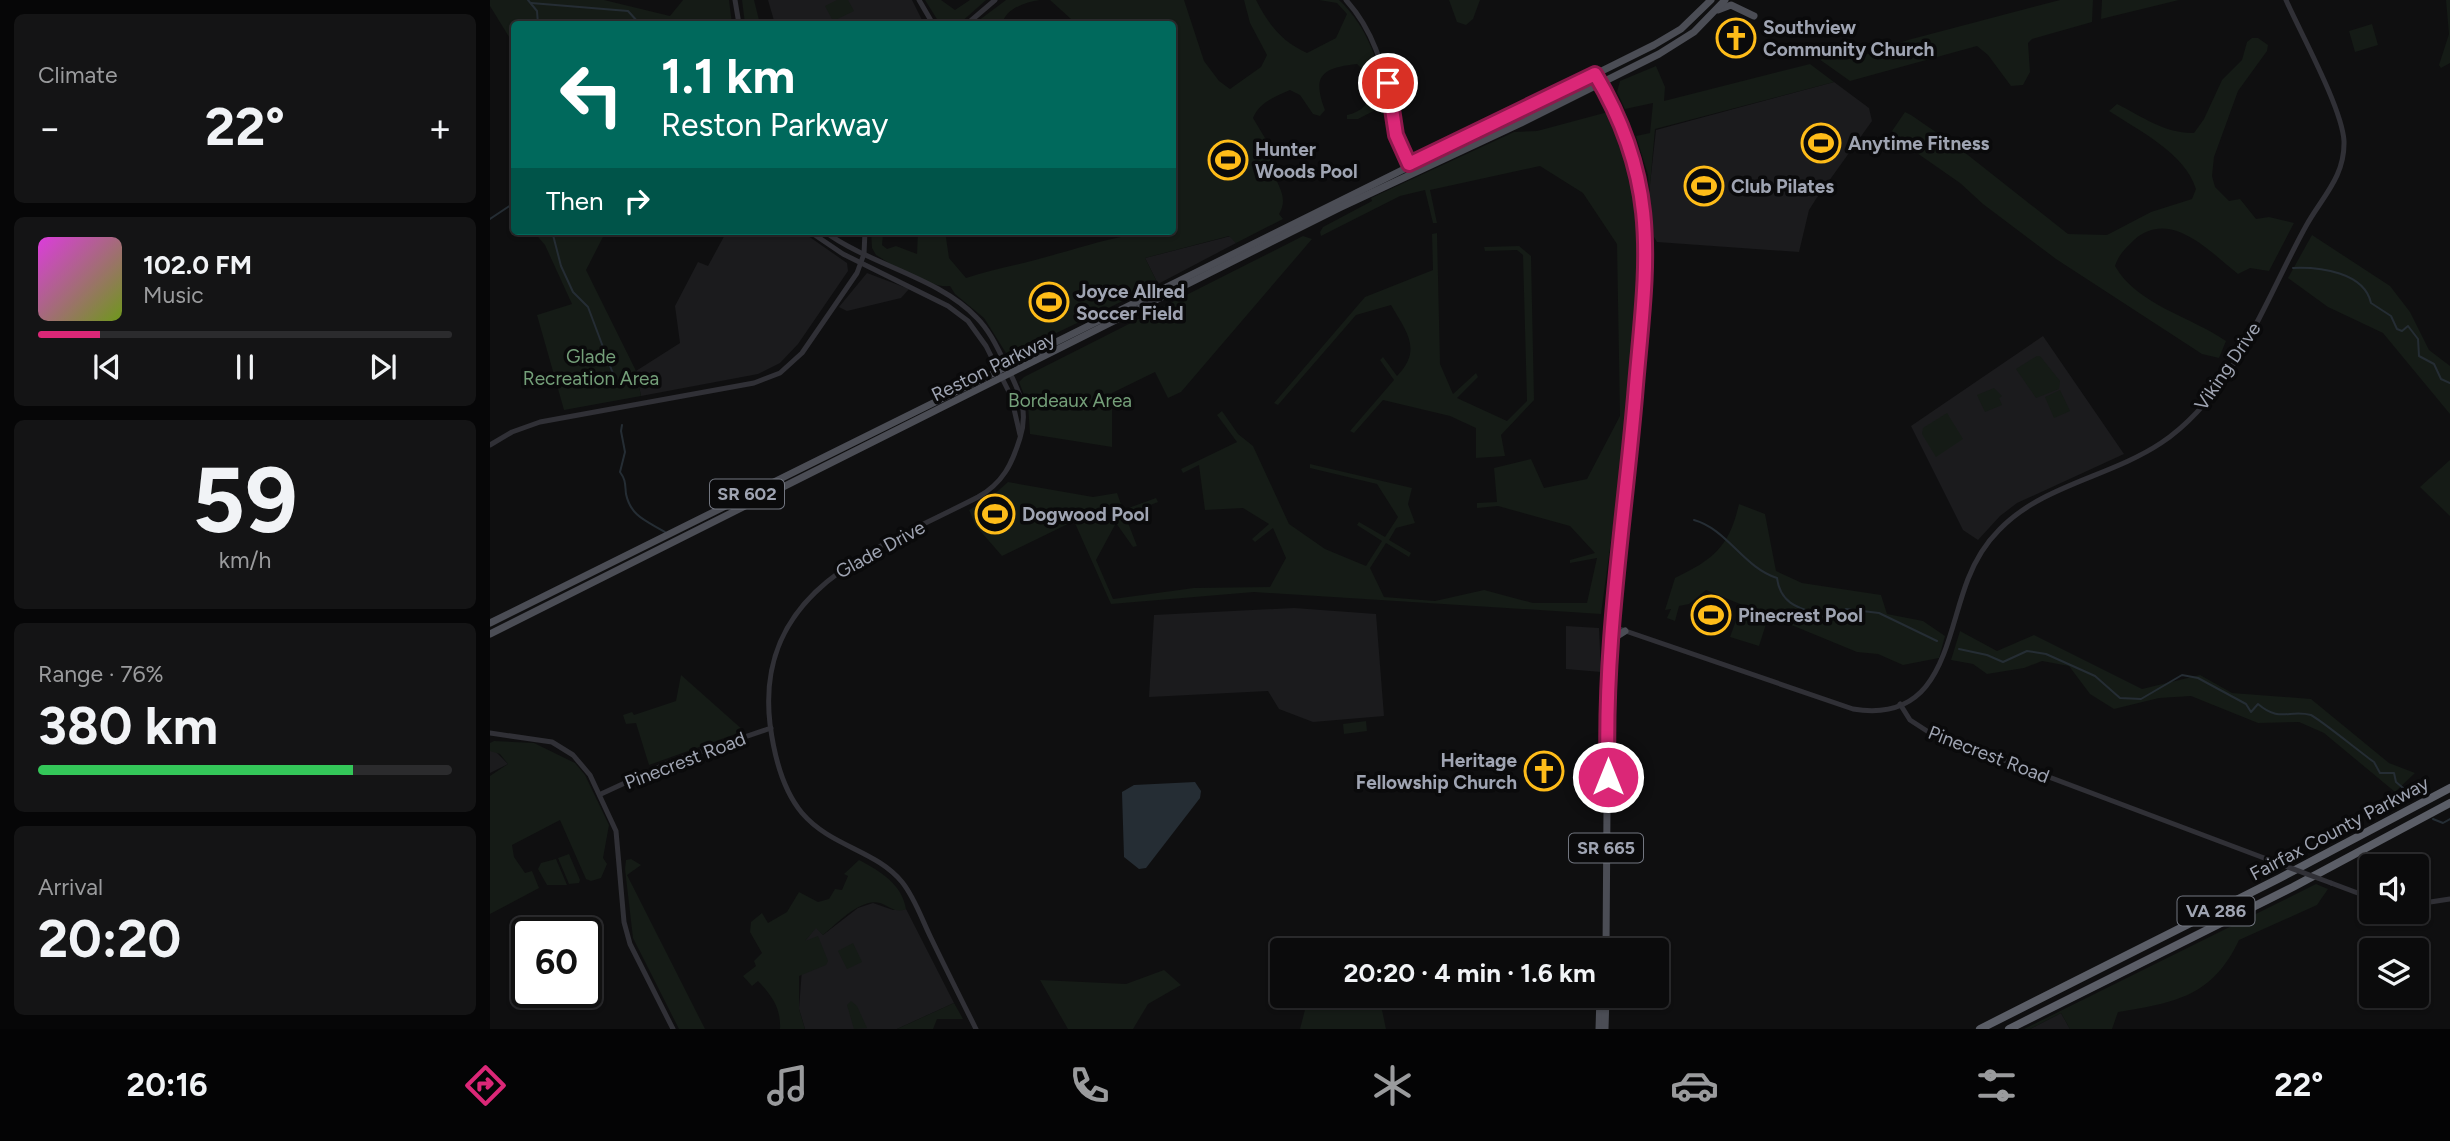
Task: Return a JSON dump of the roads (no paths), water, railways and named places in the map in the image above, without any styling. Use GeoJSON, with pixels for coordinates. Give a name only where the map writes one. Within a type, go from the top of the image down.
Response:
{"type":"FeatureCollection","features":[{"type":"Feature","properties":{"kind":"highway","name":"Fairfax County Parkway"},"geometry":{"type":"LineString","coordinates":[[1980,1029],[2280,878],[2450,788]]}},
{"type":"Feature","properties":{"kind":"highway","name":"Fairfax County Parkway"},"geometry":{"type":"LineString","coordinates":[[2010,1029],[2293,887],[2450,803]]}},
{"type":"Feature","properties":{"kind":"main road","name":"Reston Parkway"},"geometry":{"type":"LineString","coordinates":[[490,623],[1668,37],[1712,0]]}},
{"type":"Feature","properties":{"kind":"main road","name":"Reston Parkway"},"geometry":{"type":"LineString","coordinates":[[490,634],[1413,173],[1601,83],[1673,46],[1712,15],[1725,0]]}},
{"type":"Feature","properties":{"kind":"main road"},"geometry":{"type":"LineString","coordinates":[[1712,15],[1731,5],[1754,16]]}},
{"type":"Feature","properties":{"kind":"main road","name":"SR 665"},"geometry":{"type":"LineString","coordinates":[[1595,74],[1631,150],[1639,177],[1647,248],[1626,500],[1609,656],[1604,938]]}},
{"type":"Feature","properties":{"kind":"main road"},"geometry":{"type":"LineString","coordinates":[[1609,656],[1617,636],[1626,631]]}},
{"type":"Feature","properties":{"kind":"main road"},"geometry":{"type":"LineString","coordinates":[[1599,1029],[1602,1008]]}},
{"type":"Feature","properties":{"kind":"main road"},"geometry":{"type":"LineString","coordinates":[[1604,1008],[1605,1029]]}},
{"type":"Feature","properties":{"kind":"street"},"geometry":{"type":"LineString","coordinates":[[735,0],[738,21]]}},
{"type":"Feature","properties":{"kind":"street"},"geometry":{"type":"LineString","coordinates":[[919,0],[931,21]]}},
{"type":"Feature","properties":{"kind":"street"},"geometry":{"type":"LineString","coordinates":[[970,21],[995,0]]}},
{"type":"Feature","properties":{"kind":"street"},"geometry":{"type":"LineString","coordinates":[[1346,0],[1364,22],[1380,55],[1396,135],[1413,173]]}},
{"type":"Feature","properties":{"kind":"street","name":"Viking Drive"},"geometry":{"type":"LineString","coordinates":[[1900,704],[1925,687],[1942,665],[1967,580],[1982,552],[1997,532],[2033,504],[2157,446],[2199,411],[2255,327],[2306,226],[2331,190],[2343,158],[2342,128],[2286,0]]}},
{"type":"Feature","properties":{"kind":"street","name":"Glade Drive"},"geometry":{"type":"LineString","coordinates":[[816,235],[862,263],[958,313],[979,334],[1002,367],[1011,374],[1025,410],[1025,423],[1008,470],[988,491],[848,564],[812,593],[792,621],[775,660],[769,696],[771,728],[784,781],[797,807],[826,836],[878,862],[900,880],[976,1029]]}},
{"type":"Feature","properties":{"kind":"street","name":"Glade Drive"},"geometry":{"type":"LineString","coordinates":[[831,235],[962,304],[987,331],[1002,367],[1002,378],[1017,412],[1020,439]]}},
{"type":"Feature","properties":{"kind":"street"},"geometry":{"type":"LineString","coordinates":[[490,445],[518,429],[540,422],[754,383],[772,377],[802,353],[862,263],[865,235]]}},
{"type":"Feature","properties":{"kind":"street"},"geometry":{"type":"LineString","coordinates":[[1611,626],[1853,709],[1885,709],[1900,704]]}},
{"type":"Feature","properties":{"kind":"street","name":"Pinecrest Road"},"geometry":{"type":"LineString","coordinates":[[1900,704],[1913,723],[1927,732],[2359,894]]}},
{"type":"Feature","properties":{"kind":"street","name":"Pinecrest Road"},"geometry":{"type":"LineString","coordinates":[[601,794],[668,763],[771,728]]}},
{"type":"Feature","properties":{"kind":"street"},"geometry":{"type":"LineString","coordinates":[[490,733],[540,738],[559,746],[582,763],[601,794],[616,831],[628,938],[673,1029]]}},
{"type":"Feature","properties":{"kind":"street"},"geometry":{"type":"LineString","coordinates":[[2429,902],[2450,899]]}},
{"type":"Feature","properties":{"kind":"waterway"},"geometry":{"type":"LineString","coordinates":[[528,0],[537,11],[538,21]]}},
{"type":"Feature","properties":{"kind":"waterway"},"geometry":{"type":"LineString","coordinates":[[531,3],[628,11],[637,21]]}},
{"type":"Feature","properties":{"kind":"waterway"},"geometry":{"type":"LineString","coordinates":[[490,219],[511,205]]}},
{"type":"Feature","properties":{"kind":"waterway"},"geometry":{"type":"LineString","coordinates":[[553,235],[561,266],[573,292],[588,307],[615,379]]}},
{"type":"Feature","properties":{"kind":"waterway"},"geometry":{"type":"LineString","coordinates":[[2293,268],[2328,270],[2360,284],[2371,303],[2391,316],[2397,329],[2402,331],[2408,326],[2418,339],[2419,356],[2434,364],[2441,379],[2450,383]]}},
{"type":"Feature","properties":{"kind":"waterway"},"geometry":{"type":"LineString","coordinates":[[622,425],[625,452],[620,472],[628,502],[641,518],[665,532]]}},
{"type":"Feature","properties":{"kind":"waterway"},"geometry":{"type":"LineString","coordinates":[[1694,520],[1716,531],[1755,566],[1777,578],[1784,596],[1796,606],[1831,619],[1846,609],[1879,613],[1937,641]]}},
{"type":"Feature","properties":{"kind":"waterway"},"geometry":{"type":"LineString","coordinates":[[1959,649],[1987,655],[2003,662],[2027,651],[2046,654],[2095,676],[2120,698],[2141,699],[2182,675],[2198,678],[2246,704],[2251,712],[2258,704],[2272,713],[2311,715],[2374,762],[2380,773],[2394,773],[2396,782],[2409,793]]}},
{"type":"Feature","properties":{"kind":"waterway"},"geometry":{"type":"LineString","coordinates":[[2433,819],[2443,823],[2450,819]]}},
{"type":"Feature","properties":{"kind":"place","name":"Southview Community Church"},"geometry":{"type":"Point","coordinates":[1736,38]}},
{"type":"Feature","properties":{"kind":"place","name":"Anytime Fitness"},"geometry":{"type":"Point","coordinates":[1821,143]}},
{"type":"Feature","properties":{"kind":"place","name":"Hunter Woods Pool"},"geometry":{"type":"Point","coordinates":[1228,160]}},
{"type":"Feature","properties":{"kind":"place","name":"Club Pilates"},"geometry":{"type":"Point","coordinates":[1704,186]}},
{"type":"Feature","properties":{"kind":"place","name":"Joyce Allred Soccer Field"},"geometry":{"type":"Point","coordinates":[1049,302]}},
{"type":"Feature","properties":{"kind":"place","name":"Dogwood Pool"},"geometry":{"type":"Point","coordinates":[995,514]}},
{"type":"Feature","properties":{"kind":"place","name":"Pinecrest Pool"},"geometry":{"type":"Point","coordinates":[1711,615]}},
{"type":"Feature","properties":{"kind":"place","name":"Heritage Fellowship Church"},"geometry":{"type":"Point","coordinates":[1544,771]}},
{"type":"Feature","properties":{"kind":"park label","name":"Glade Recreation Area"},"geometry":{"type":"Point","coordinates":[591,367]}},
{"type":"Feature","properties":{"kind":"park label","name":"Bordeaux Area"},"geometry":{"type":"Point","coordinates":[1070,400]}}]}
